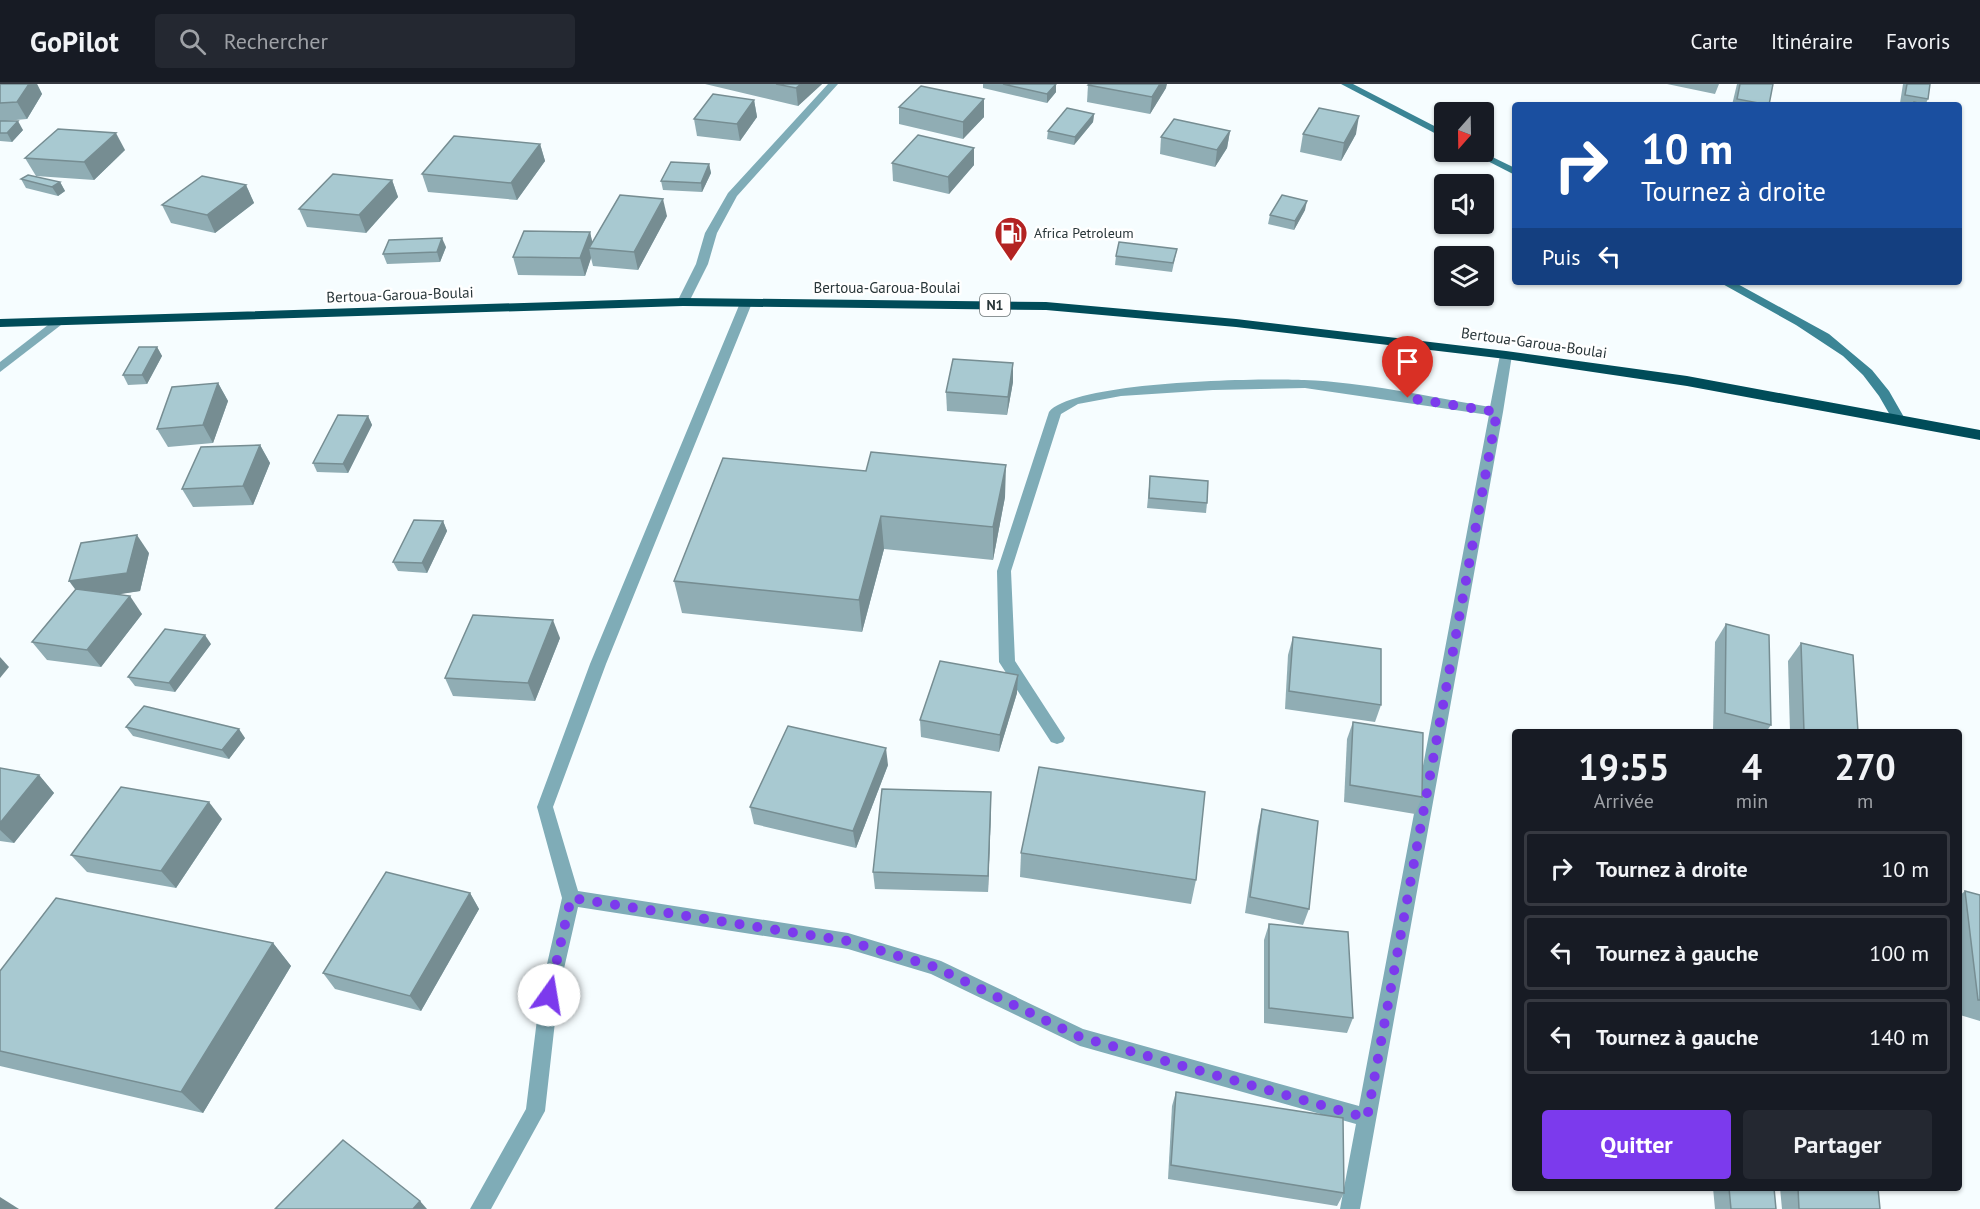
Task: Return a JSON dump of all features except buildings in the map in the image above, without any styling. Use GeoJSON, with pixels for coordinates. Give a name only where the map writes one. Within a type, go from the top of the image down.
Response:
{"type":"FeatureCollection","features":[{"type":"Feature","properties":{"kind":"highway","name":"Bertoua-Garoua-Boulai"},"geometry":{"type":"LineString","coordinates":[[0,323],[683,302],[1046,306],[1236,323],[1506,355],[1687,381],[1980,435]]}},
{"type":"Feature","properties":{"kind":"street"},"geometry":{"type":"LineString","coordinates":[[683,302],[702,264],[711,233],[732,195],[833,84]]}},
{"type":"Feature","properties":{"kind":"street"},"geometry":{"type":"LineString","coordinates":[[1346,84],[1434,130]]}},
{"type":"Feature","properties":{"kind":"street"},"geometry":{"type":"LineString","coordinates":[[1494,162],[1512,170]]}},
{"type":"Feature","properties":{"kind":"street"},"geometry":{"type":"LineString","coordinates":[[1731,285],[1801,322],[1843,349],[1872,376],[1889,396],[1899,419]]}},
{"type":"Feature","properties":{"kind":"street"},"geometry":{"type":"LineString","coordinates":[[480,1209],[535,1111],[549,995],[571,898],[545,807],[598,664],[747,303]]}},
{"type":"Feature","properties":{"kind":"street"},"geometry":{"type":"LineString","coordinates":[[0,368],[57,322]]}},
{"type":"Feature","properties":{"kind":"street"},"geometry":{"type":"LineString","coordinates":[[1350,1209],[1506,355]]}},
{"type":"Feature","properties":{"kind":"street"},"geometry":{"type":"LineString","coordinates":[[1057,738],[1007,662],[1004,571],[1055,412],[1074,401],[1121,392],[1213,386],[1305,384],[1497,412]]}},
{"type":"Feature","properties":{"kind":"street"},"geometry":{"type":"LineString","coordinates":[[571,898],[848,941],[935,967],[1080,1037],[1367,1118]]}},
{"type":"Feature","properties":{"kind":"place","name":"Africa Petroleum"},"geometry":{"type":"Point","coordinates":[1011,262]}},
{"type":"Feature","properties":{"kind":"route"},"geometry":{"type":"LineString","coordinates":[[549,995],[571,898],[848,941],[935,967],[1080,1037],[1367,1118],[1497,412],[1408,398]]}}]}
